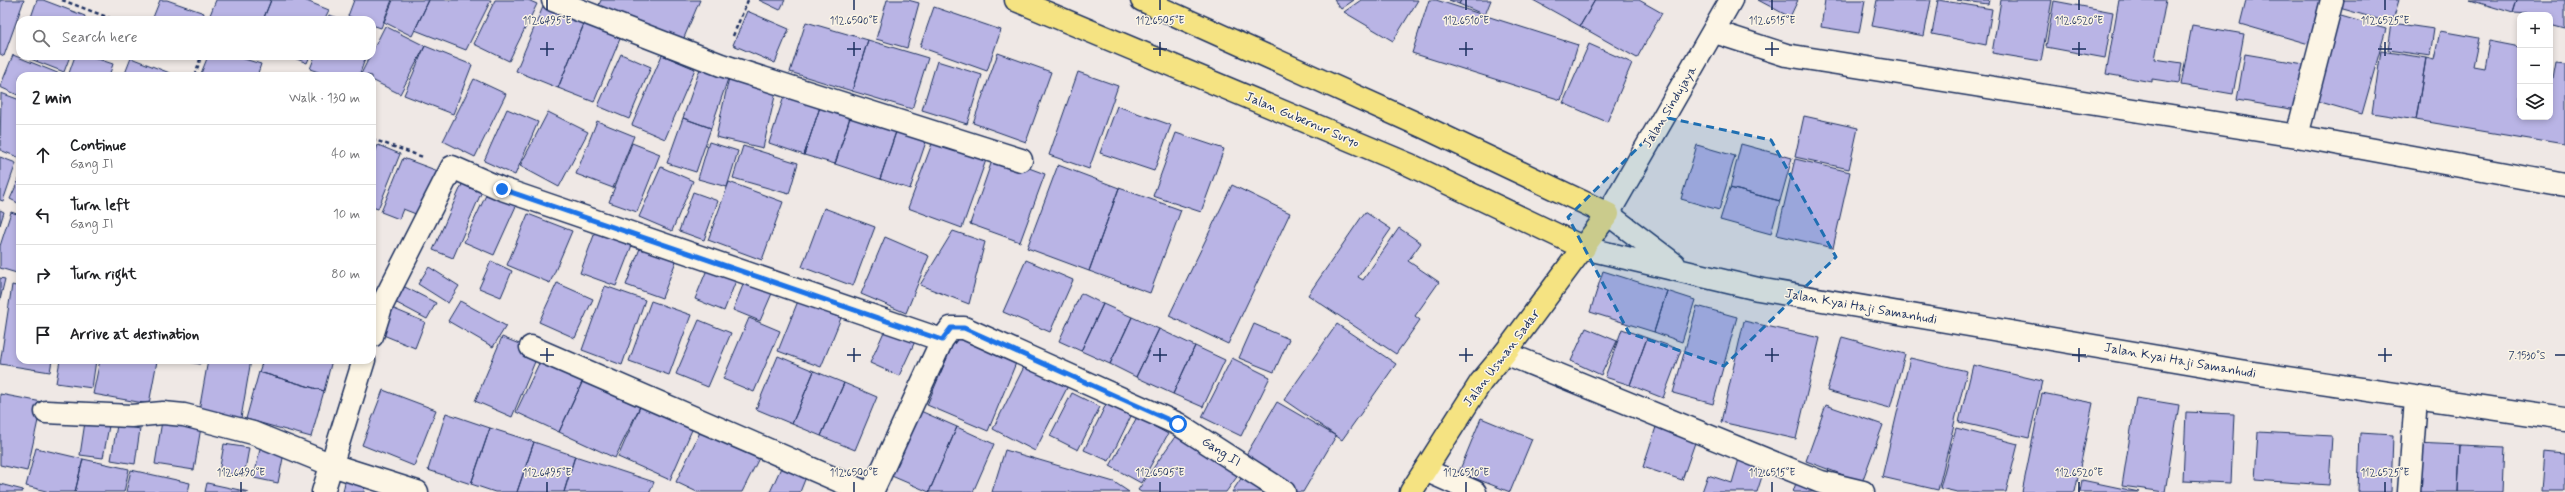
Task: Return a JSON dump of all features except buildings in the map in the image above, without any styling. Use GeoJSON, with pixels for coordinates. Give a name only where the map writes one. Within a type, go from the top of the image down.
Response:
{"type":"FeatureCollection","features":[{"type":"Feature","properties":{"kind":"highway","name":"Jalan Gubernur Suryo"},"geometry":{"type":"LineString","coordinates":[[1016,0],[1410,165],[1584,248]]}},
{"type":"Feature","properties":{"kind":"highway"},"geometry":{"type":"LineString","coordinates":[[1142,0],[1424,127],[1608,214]]}},
{"type":"Feature","properties":{"kind":"highway","name":"Jalan Usman Sadar"},"geometry":{"type":"LineString","coordinates":[[1411,492],[1481,382],[1505,353],[1608,214]]}},
{"type":"Feature","properties":{"kind":"street"},"geometry":{"type":"LineString","coordinates":[[553,0],[721,65],[1021,160]]}},
{"type":"Feature","properties":{"kind":"street","name":"Jalan Sindujaya"},"geometry":{"type":"LineString","coordinates":[[1608,214],[1715,32],[1731,0]]}},
{"type":"Feature","properties":{"kind":"street"},"geometry":{"type":"LineString","coordinates":[[2297,136],[2332,0]]}},
{"type":"Feature","properties":{"kind":"street"},"geometry":{"type":"LineString","coordinates":[[1715,32],[1786,55],[2297,136],[2565,185]]}},
{"type":"Feature","properties":{"kind":"street"},"geometry":{"type":"LineString","coordinates":[[376,323],[381,307],[452,168],[502,189],[942,340],[872,492]]}},
{"type":"Feature","properties":{"kind":"street","name":"Jalan Kyai Haji Samanhudi"},"geometry":{"type":"LineString","coordinates":[[1608,214],[1680,269]]}},
{"type":"Feature","properties":{"kind":"street","name":"Jalan Kyai Haji Samanhudi"},"geometry":{"type":"LineString","coordinates":[[1584,248],[1766,290],[2240,371],[2565,419]]}},
{"type":"Feature","properties":{"kind":"street","name":"Gang II"},"geometry":{"type":"LineString","coordinates":[[942,340],[951,328],[964,328],[1178,424],[1284,492]]}},
{"type":"Feature","properties":{"kind":"street"},"geometry":{"type":"LineString","coordinates":[[531,347],[865,492]]}},
{"type":"Feature","properties":{"kind":"street"},"geometry":{"type":"LineString","coordinates":[[1505,353],[1822,482],[1863,492]]}},
{"type":"Feature","properties":{"kind":"street"},"geometry":{"type":"LineString","coordinates":[[323,492],[363,364]]}},
{"type":"Feature","properties":{"kind":"street"},"geometry":{"type":"LineString","coordinates":[[2409,492],[2416,398]]}},
{"type":"Feature","properties":{"kind":"street"},"geometry":{"type":"LineString","coordinates":[[46,412],[131,416],[163,414],[184,415],[253,433],[332,465],[417,492]]}},
{"type":"Feature","properties":{"kind":"street"},"geometry":{"type":"LineString","coordinates":[[1425,470],[1474,492]]}},
{"type":"Feature","properties":{"kind":"path"},"geometry":{"type":"LineString","coordinates":[[62,0],[104,16]]}},
{"type":"Feature","properties":{"kind":"path"},"geometry":{"type":"LineString","coordinates":[[721,65],[748,0]]}},
{"type":"Feature","properties":{"kind":"path"},"geometry":{"type":"LineString","coordinates":[[196,72],[200,60]]}},
{"type":"Feature","properties":{"kind":"path"},"geometry":{"type":"LineString","coordinates":[[376,140],[452,168]]}},
{"type":"Feature","properties":{"kind":"highlighted area"},"geometry":{"type":"Polygon","coordinates":[[[1668,118],[1771,140],[1836,257],[1724,366],[1629,333],[1568,217],[1668,118]]]}},
{"type":"Feature","properties":{"kind":"route"},"geometry":{"type":"LineString","coordinates":[[502,189],[809,295],[905,326],[942,340],[951,328],[964,328],[1178,424]]}}]}
